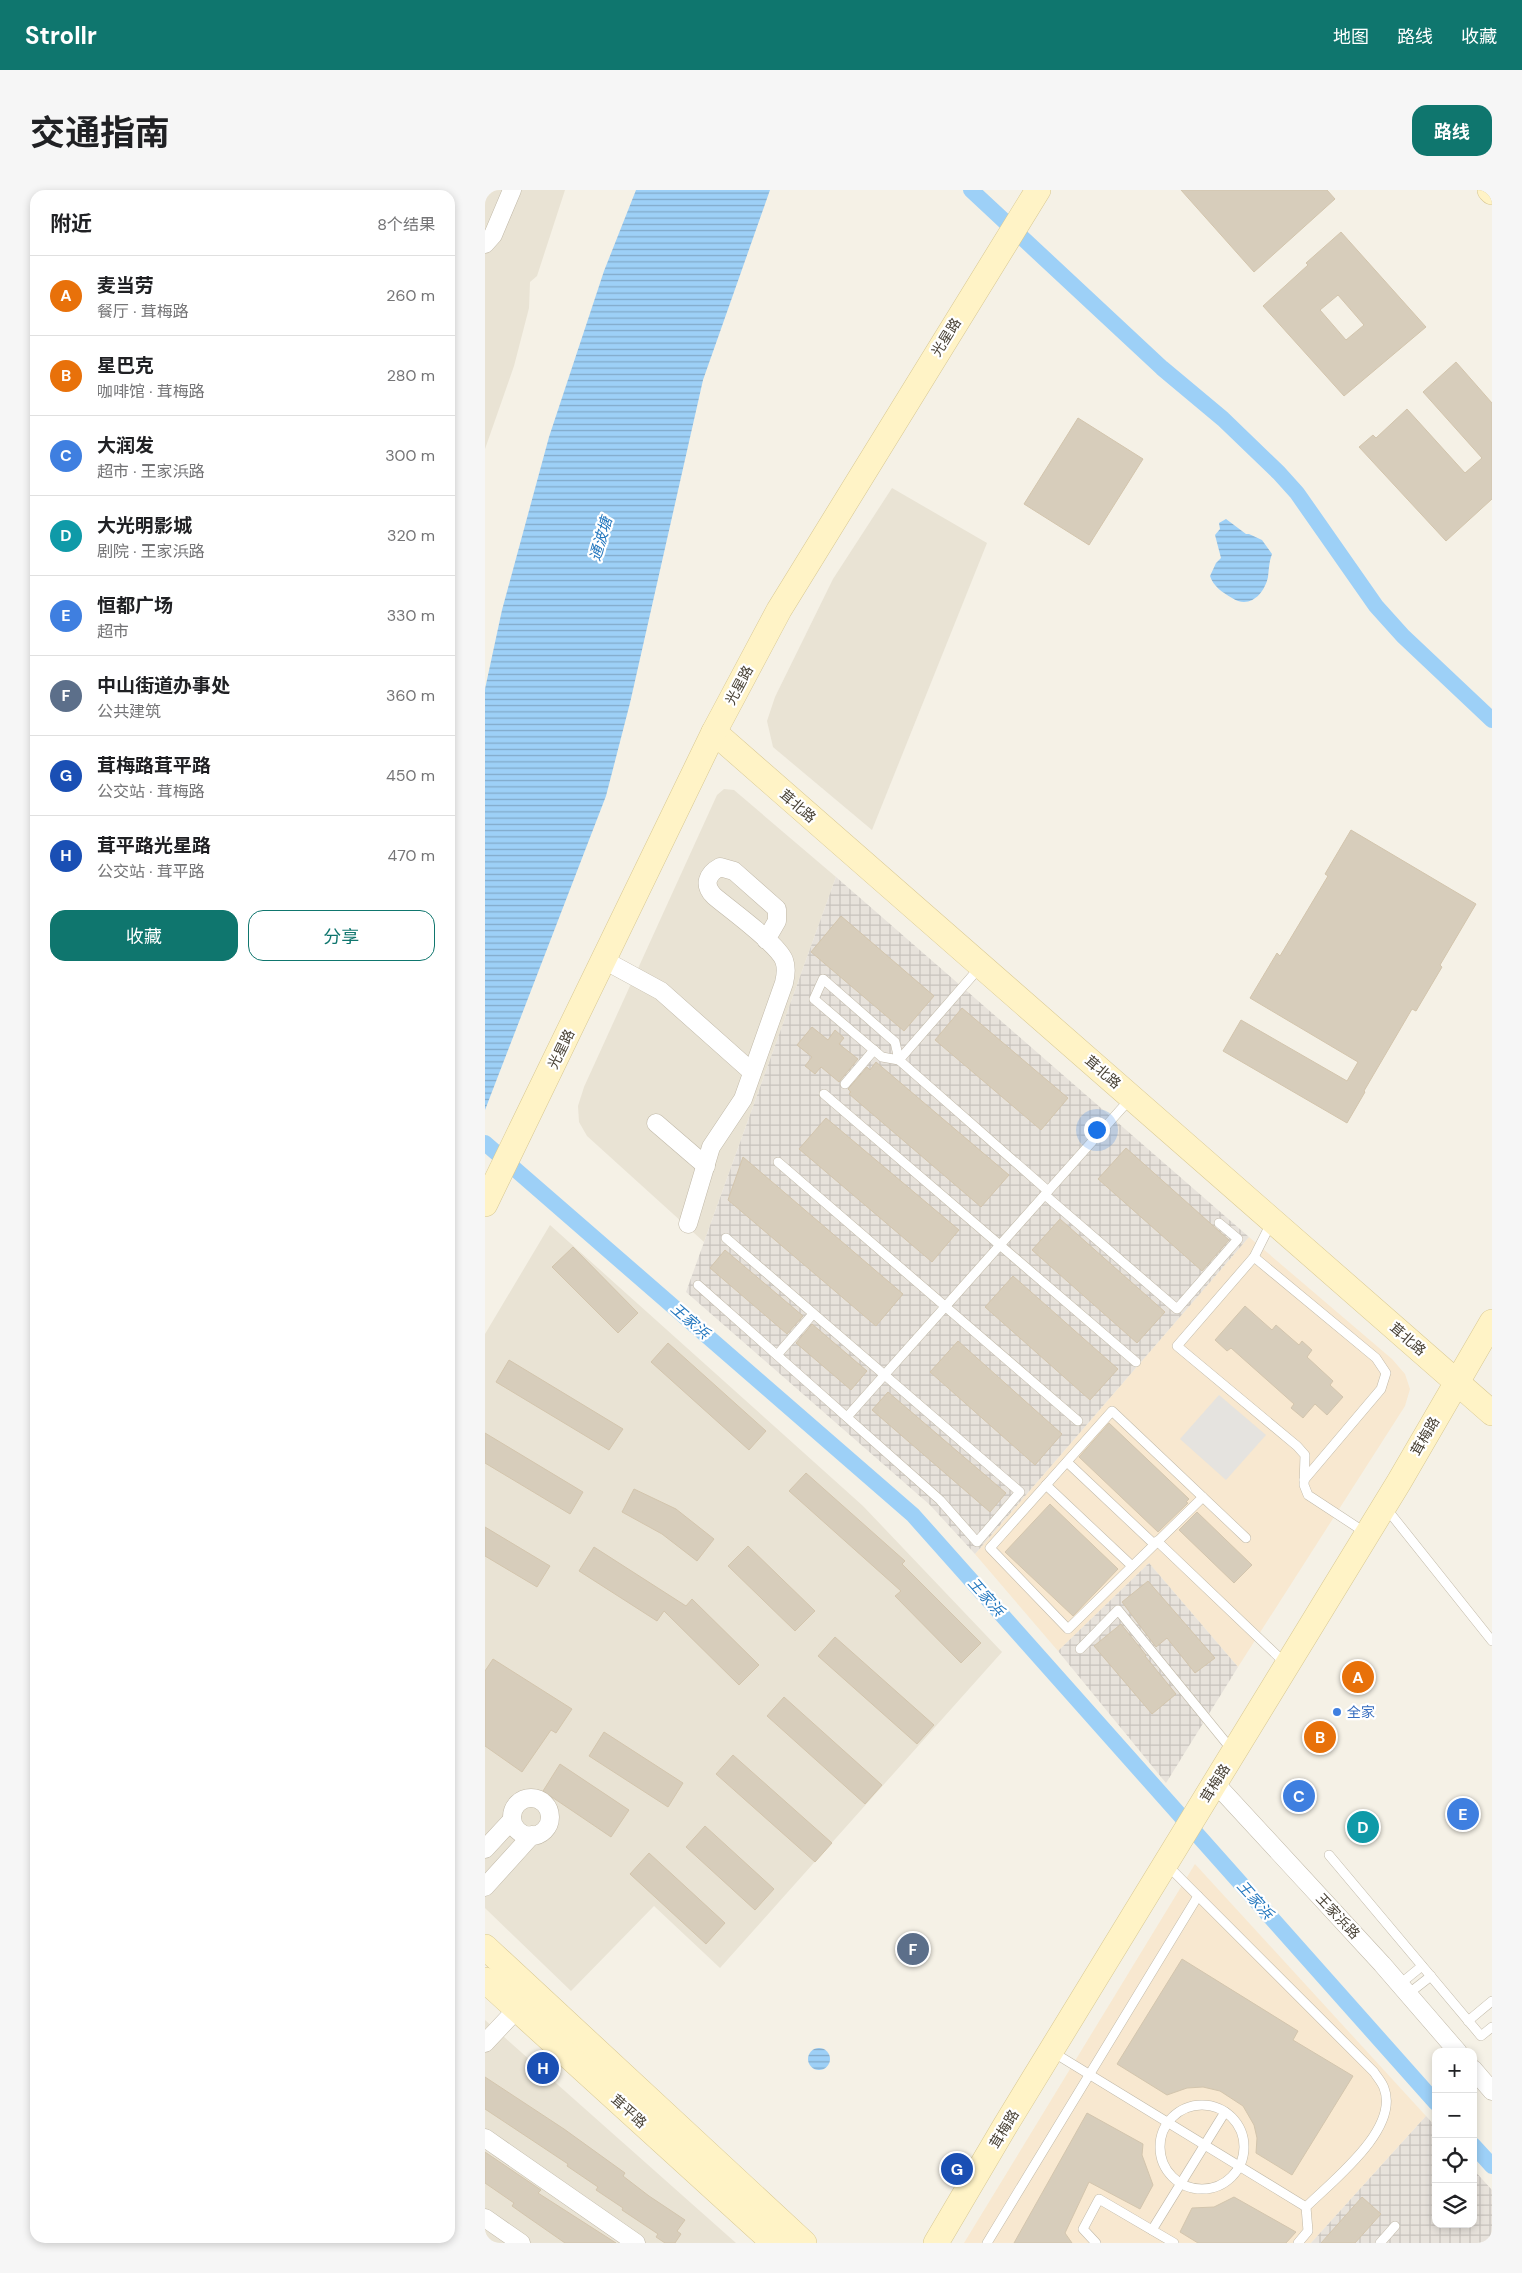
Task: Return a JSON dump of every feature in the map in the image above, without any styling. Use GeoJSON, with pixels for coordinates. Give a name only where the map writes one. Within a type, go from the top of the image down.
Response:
{"type":"FeatureCollection","features":[{"type":"Feature","properties":{"kind":"street"},"geometry":{"type":"LineString","coordinates":[[485,244],[493,235],[512,190]]}},
{"type":"Feature","properties":{"kind":"street","name":"光星路"},"geometry":{"type":"LineString","coordinates":[[485,1204],[714,732],[779,610],[1038,190]]}},
{"type":"Feature","properties":{"kind":"street","name":"茸北路"},"geometry":{"type":"LineString","coordinates":[[714,732],[1492,1412]]}},
{"type":"Feature","properties":{"kind":"street"},"geometry":{"type":"LineString","coordinates":[[688,1224],[711,1147],[743,1099],[784,984],[786,971],[784,959],[777,949],[766,940]]}},
{"type":"Feature","properties":{"kind":"street"},"geometry":{"type":"LineString","coordinates":[[604,960],[661,991],[752,1072]]}},
{"type":"Feature","properties":{"kind":"street"},"geometry":{"type":"LineString","coordinates":[[656,1123],[706,1166]]}},
{"type":"Feature","properties":{"kind":"street","name":"茸梅路"},"geometry":{"type":"LineString","coordinates":[[936,2243],[1051,2050],[1384,1506],[1492,1322]]}},
{"type":"Feature","properties":{"kind":"street","name":"王家浜路"},"geometry":{"type":"LineString","coordinates":[[1209,1792],[1404,1989],[1455,2048]]}},
{"type":"Feature","properties":{"kind":"street"},"geometry":{"type":"LineString","coordinates":[[485,1849],[512,1820],[514,1807],[518,1802],[530,1798],[543,1802],[547,1807],[550,1819],[544,1831],[532,1836],[485,1887]]}},
{"type":"Feature","properties":{"kind":"street"},"geometry":{"type":"LineString","coordinates":[[512,1820],[521,1833],[532,1836]]}},
{"type":"Feature","properties":{"kind":"street"},"geometry":{"type":"LineString","coordinates":[[485,1947],[804,2243]]}},
{"type":"Feature","properties":{"kind":"street","name":"茸平路"},"geometry":{"type":"LineString","coordinates":[[485,1980],[774,2243]]}},
{"type":"Feature","properties":{"kind":"street"},"geometry":{"type":"LineString","coordinates":[[485,2043],[517,2009]]}},
{"type":"Feature","properties":{"kind":"street"},"geometry":{"type":"LineString","coordinates":[[1477,2074],[1492,2091]]}},
{"type":"Feature","properties":{"kind":"street"},"geometry":{"type":"LineString","coordinates":[[485,2138],[636,2243]]}},
{"type":"Feature","properties":{"kind":"street"},"geometry":{"type":"LineString","coordinates":[[485,2218],[521,2243]]}},
{"type":"Feature","properties":{"kind":"lane"},"geometry":{"type":"LineString","coordinates":[[899,1060],[982,966]]}},
{"type":"Feature","properties":{"kind":"lane"},"geometry":{"type":"LineString","coordinates":[[899,1060],[895,1042],[823,979],[814,999],[882,1057],[899,1060],[1177,1309],[1238,1239],[1219,1223]]}},
{"type":"Feature","properties":{"kind":"lane"},"geometry":{"type":"LineString","coordinates":[[845,1084],[874,1050]]}},
{"type":"Feature","properties":{"kind":"lane"},"geometry":{"type":"LineString","coordinates":[[824,1094],[1136,1362]]}},
{"type":"Feature","properties":{"kind":"lane"},"geometry":{"type":"LineString","coordinates":[[847,1417],[1131,1097]]}},
{"type":"Feature","properties":{"kind":"lane"},"geometry":{"type":"LineString","coordinates":[[778,1162],[1079,1421]]}},
{"type":"Feature","properties":{"kind":"lane"},"geometry":{"type":"LineString","coordinates":[[1272,1220],[1254,1257],[1177,1346],[1297,1446],[1305,1456],[1304,1485],[1308,1495],[1367,1534]]}},
{"type":"Feature","properties":{"kind":"lane"},"geometry":{"type":"LineString","coordinates":[[698,1284],[941,1500],[977,1542],[1020,1492],[725,1238]]}},
{"type":"Feature","properties":{"kind":"lane"},"geometry":{"type":"LineString","coordinates":[[1254,1257],[1376,1358],[1386,1374],[1381,1389],[1304,1480]]}},
{"type":"Feature","properties":{"kind":"lane"},"geometry":{"type":"LineString","coordinates":[[777,1355],[813,1314]]}},
{"type":"Feature","properties":{"kind":"lane"},"geometry":{"type":"LineString","coordinates":[[1203,1497],[1068,1629],[990,1548],[1112,1411],[1203,1497],[1246,1538]]}},
{"type":"Feature","properties":{"kind":"lane"},"geometry":{"type":"LineString","coordinates":[[1067,1462],[1287,1665]]}},
{"type":"Feature","properties":{"kind":"lane"},"geometry":{"type":"LineString","coordinates":[[1046,1485],[1132,1566]]}},
{"type":"Feature","properties":{"kind":"lane"},"geometry":{"type":"LineString","coordinates":[[1384,1506],[1492,1641]]}},
{"type":"Feature","properties":{"kind":"lane"},"geometry":{"type":"LineString","coordinates":[[1081,1650],[1118,1610],[1233,1753]]}},
{"type":"Feature","properties":{"kind":"lane"},"geometry":{"type":"LineString","coordinates":[[1329,1854],[1481,2036],[1492,2027]]}},
{"type":"Feature","properties":{"kind":"lane"},"geometry":{"type":"LineString","coordinates":[[1168,1859],[1198,1896],[1374,2072],[1384,2088],[1386,2108],[1381,2127],[1361,2154],[1306,2207]]}},
{"type":"Feature","properties":{"kind":"lane"},"geometry":{"type":"LineString","coordinates":[[988,2243],[1198,1896]]}},
{"type":"Feature","properties":{"kind":"lane"},"geometry":{"type":"LineString","coordinates":[[1404,1989],[1422,1966]]}},
{"type":"Feature","properties":{"kind":"lane"},"geometry":{"type":"LineString","coordinates":[[1404,1989],[1431,1976]]}},
{"type":"Feature","properties":{"kind":"lane"},"geometry":{"type":"LineString","coordinates":[[1468,2021],[1492,2001]]}},
{"type":"Feature","properties":{"kind":"lane"},"geometry":{"type":"LineString","coordinates":[[1051,2050],[1306,2207]]}},
{"type":"Feature","properties":{"kind":"lane"},"geometry":{"type":"LineString","coordinates":[[1207,2106],[1225,2112],[1241,2130],[1244,2142],[1244,2155],[1240,2166],[1232,2177],[1221,2185],[1208,2189],[1194,2188],[1181,2183],[1171,2174],[1163,2162],[1161,2149],[1162,2135],[1168,2122],[1177,2113],[1189,2107],[1207,2106]]}},
{"type":"Feature","properties":{"kind":"lane"},"geometry":{"type":"LineString","coordinates":[[1152,2230],[1225,2112]]}},
{"type":"Feature","properties":{"kind":"lane"},"geometry":{"type":"LineString","coordinates":[[1095,2243],[1083,2229],[1099,2199],[1174,2243]]}},
{"type":"Feature","properties":{"kind":"lane"},"geometry":{"type":"LineString","coordinates":[[1298,2243],[1308,2232],[1306,2207]]}},
{"type":"Feature","properties":{"kind":"lane"},"geometry":{"type":"LineString","coordinates":[[1380,2243],[1395,2226]]}},
{"type":"Feature","properties":{"kind":"shaded area"},"geometry":{"type":"Polygon","coordinates":[[[485,190],[565,190],[537,276],[530,282],[529,308],[514,366],[485,449],[485,190]]]}},
{"type":"Feature","properties":{"kind":"shaded area"},"geometry":{"type":"Polygon","coordinates":[[[892,488],[987,543],[872,830],[773,747],[767,721],[775,697],[833,579],[892,488]]]}},
{"type":"Feature","properties":{"kind":"shaded area"},"geometry":{"type":"Polygon","coordinates":[[[724,789],[734,790],[836,877],[704,1242],[587,1136],[579,1122],[578,1106],[584,1087],[717,795],[724,789]]]}},
{"type":"Feature","properties":{"kind":"shaded area"},"geometry":{"type":"Polygon","coordinates":[[[836,877],[1249,1237],[975,1554],[930,1505],[686,1292],[836,877]]]}},
{"type":"Feature","properties":{"kind":"shaded area"},"geometry":{"type":"Polygon","coordinates":[[[550,1225],[863,1506],[1002,1652],[720,1968],[654,1906],[571,1991],[485,1908],[485,1334],[550,1225]]]}},
{"type":"Feature","properties":{"kind":"shaded area"},"geometry":{"type":"Polygon","coordinates":[[[1249,1237],[1392,1359],[1405,1374],[1410,1389],[1405,1406],[1238,1667],[1149,1563],[1058,1651],[975,1554],[1249,1237]]]}},
{"type":"Feature","properties":{"kind":"shaded area"},"geometry":{"type":"Polygon","coordinates":[[[1219,1395],[1266,1435],[1226,1480],[1180,1439],[1219,1395]]]}},
{"type":"Feature","properties":{"kind":"shaded area"},"geometry":{"type":"Polygon","coordinates":[[[1149,1563],[1238,1667],[1166,1783],[1058,1651],[1149,1563]]]}},
{"type":"Feature","properties":{"kind":"shaded area"},"geometry":{"type":"Polygon","coordinates":[[[1195,1864],[1426,2116],[1311,2243],[964,2243],[1195,1864]]]}},
{"type":"Feature","properties":{"kind":"shaded area"},"geometry":{"type":"Polygon","coordinates":[[[485,2020],[736,2243],[485,2243],[485,2020]]]}},
{"type":"Feature","properties":{"kind":"shaded area"},"geometry":{"type":"Polygon","coordinates":[[[1426,2116],[1432,2123],[1432,2228],[1477,2228],[1477,2173],[1492,2190],[1492,2243],[1311,2243],[1426,2116]]]}},
{"type":"Feature","properties":{"kind":"water","name":"通波塘"},"geometry":{"type":"Polygon","coordinates":[[[636,190],[770,190],[703,380],[630,703],[606,796],[485,1110],[485,689],[502,610],[549,437],[604,271],[636,190]]]}},
{"type":"Feature","properties":{"kind":"water"},"geometry":{"type":"Polygon","coordinates":[[[1226,519],[1246,534],[1262,540],[1272,554],[1266,584],[1259,594],[1250,601],[1238,601],[1222,591],[1211,580],[1210,576],[1216,563],[1221,558],[1215,535],[1220,529],[1219,523],[1226,519]]]}},
{"type":"Feature","properties":{"kind":"water"},"geometry":{"type":"Polygon","coordinates":[[[815,2048],[823,2048],[830,2055],[830,2063],[823,2070],[815,2070],[808,2063],[808,2055],[815,2048]]]}},
{"type":"Feature","properties":{"kind":"building"},"geometry":{"type":"Polygon","coordinates":[[[1181,190],[1327,190],[1335,199],[1254,272],[1181,190]]]}},
{"type":"Feature","properties":{"kind":"building"},"geometry":{"type":"Polygon","coordinates":[[[1341,232],[1426,327],[1344,396],[1263,306],[1308,265],[1306,263],[1341,232]],[[1338,295],[1320,310],[1346,340],[1364,325],[1338,295]]]}},
{"type":"Feature","properties":{"kind":"building"},"geometry":{"type":"Polygon","coordinates":[[[1456,362],[1492,403],[1492,499],[1446,541],[1359,447],[1373,435],[1376,438],[1407,409],[1465,473],[1482,458],[1423,392],[1456,362]]]}},
{"type":"Feature","properties":{"kind":"building"},"geometry":{"type":"Polygon","coordinates":[[[1078,418],[1143,459],[1089,545],[1024,504],[1078,418]]]}},
{"type":"Feature","properties":{"kind":"building"},"geometry":{"type":"Polygon","coordinates":[[[1351,830],[1476,904],[1440,965],[1442,967],[1416,1011],[1412,1009],[1347,1123],[1223,1051],[1241,1020],[1347,1081],[1358,1062],[1250,998],[1277,953],[1280,956],[1328,876],[1325,874],[1351,830]]]}},
{"type":"Feature","properties":{"kind":"building"},"geometry":{"type":"Polygon","coordinates":[[[841,916],[934,996],[904,1031],[811,952],[841,916]]]}},
{"type":"Feature","properties":{"kind":"building"},"geometry":{"type":"Polygon","coordinates":[[[962,1008],[1068,1098],[1041,1130],[935,1040],[962,1008]]]}},
{"type":"Feature","properties":{"kind":"building"},"geometry":{"type":"Polygon","coordinates":[[[812,1027],[828,1040],[835,1030],[844,1038],[839,1044],[858,1059],[839,1082],[821,1067],[815,1074],[805,1066],[812,1057],[797,1045],[812,1027]]]}},
{"type":"Feature","properties":{"kind":"building"},"geometry":{"type":"Polygon","coordinates":[[[876,1062],[1009,1175],[981,1207],[849,1094],[851,1092],[848,1089],[867,1067],[870,1070],[876,1062]]]}},
{"type":"Feature","properties":{"kind":"building"},"geometry":{"type":"Polygon","coordinates":[[[826,1118],[959,1230],[932,1262],[799,1149],[826,1118]]]}},
{"type":"Feature","properties":{"kind":"building"},"geometry":{"type":"Polygon","coordinates":[[[1126,1148],[1229,1240],[1202,1271],[1098,1179],[1126,1148]]]}},
{"type":"Feature","properties":{"kind":"building"},"geometry":{"type":"Polygon","coordinates":[[[743,1157],[903,1294],[876,1326],[728,1200],[743,1157]]]}},
{"type":"Feature","properties":{"kind":"building"},"geometry":{"type":"Polygon","coordinates":[[[1060,1219],[1165,1312],[1137,1343],[1032,1250],[1060,1219]]]}},
{"type":"Feature","properties":{"kind":"building"},"geometry":{"type":"Polygon","coordinates":[[[573,1247],[638,1313],[618,1333],[552,1267],[573,1247]]]}},
{"type":"Feature","properties":{"kind":"building"},"geometry":{"type":"Polygon","coordinates":[[[725,1250],[803,1316],[787,1334],[710,1268],[725,1250]]]}},
{"type":"Feature","properties":{"kind":"building"},"geometry":{"type":"Polygon","coordinates":[[[1013,1276],[1118,1369],[1090,1400],[985,1307],[1013,1276]]]}},
{"type":"Feature","properties":{"kind":"building"},"geometry":{"type":"Polygon","coordinates":[[[1245,1306],[1272,1330],[1276,1325],[1299,1345],[1302,1341],[1312,1350],[1307,1357],[1333,1381],[1330,1385],[1343,1397],[1327,1415],[1315,1404],[1303,1418],[1291,1408],[1294,1404],[1231,1348],[1227,1351],[1215,1340],[1245,1306]]]}},
{"type":"Feature","properties":{"kind":"building"},"geometry":{"type":"Polygon","coordinates":[[[812,1324],[867,1371],[851,1390],[796,1343],[812,1324]]]}},
{"type":"Feature","properties":{"kind":"building"},"geometry":{"type":"Polygon","coordinates":[[[958,1341],[1062,1434],[1035,1465],[930,1372],[958,1341]]]}},
{"type":"Feature","properties":{"kind":"building"},"geometry":{"type":"Polygon","coordinates":[[[668,1343],[766,1431],[749,1450],[651,1362],[668,1343]]]}},
{"type":"Feature","properties":{"kind":"building"},"geometry":{"type":"Polygon","coordinates":[[[509,1360],[623,1429],[609,1450],[496,1382],[509,1360]]]}},
{"type":"Feature","properties":{"kind":"building"},"geometry":{"type":"Polygon","coordinates":[[[888,1392],[1006,1493],[990,1512],[872,1410],[888,1392]]]}},
{"type":"Feature","properties":{"kind":"building"},"geometry":{"type":"Polygon","coordinates":[[[1109,1423],[1189,1499],[1186,1502],[1188,1503],[1158,1532],[1079,1457],[1109,1423]]]}},
{"type":"Feature","properties":{"kind":"building"},"geometry":{"type":"Polygon","coordinates":[[[485,1433],[583,1492],[570,1514],[485,1463],[485,1433]]]}},
{"type":"Feature","properties":{"kind":"building"},"geometry":{"type":"Polygon","coordinates":[[[806,1473],[905,1561],[902,1564],[981,1643],[961,1663],[895,1596],[901,1591],[789,1491],[806,1473]]]}},
{"type":"Feature","properties":{"kind":"building"},"geometry":{"type":"Polygon","coordinates":[[[634,1489],[676,1509],[714,1539],[697,1561],[662,1534],[622,1512],[634,1489]]]}},
{"type":"Feature","properties":{"kind":"building"},"geometry":{"type":"Polygon","coordinates":[[[1050,1504],[1118,1569],[1073,1616],[1005,1552],[1050,1504]]]}},
{"type":"Feature","properties":{"kind":"building"},"geometry":{"type":"Polygon","coordinates":[[[1197,1512],[1252,1565],[1234,1583],[1179,1530],[1197,1512]]]}},
{"type":"Feature","properties":{"kind":"building"},"geometry":{"type":"Polygon","coordinates":[[[485,1527],[550,1566],[537,1587],[485,1556],[485,1527]]]}},
{"type":"Feature","properties":{"kind":"building"},"geometry":{"type":"Polygon","coordinates":[[[748,1546],[815,1611],[795,1631],[728,1566],[748,1546]]]}},
{"type":"Feature","properties":{"kind":"building"},"geometry":{"type":"Polygon","coordinates":[[[594,1547],[686,1606],[692,1599],[759,1665],[739,1685],[664,1611],[657,1621],[579,1571],[594,1547]]]}},
{"type":"Feature","properties":{"kind":"building"},"geometry":{"type":"Polygon","coordinates":[[[1148,1581],[1215,1658],[1195,1673],[1167,1638],[1156,1647],[1122,1602],[1148,1581]]]}},
{"type":"Feature","properties":{"kind":"building"},"geometry":{"type":"Polygon","coordinates":[[[1121,1624],[1176,1694],[1152,1714],[1094,1646],[1121,1624]]]}},
{"type":"Feature","properties":{"kind":"building"},"geometry":{"type":"Polygon","coordinates":[[[835,1637],[934,1725],[917,1744],[818,1656],[835,1637]]]}},
{"type":"Feature","properties":{"kind":"building"},"geometry":{"type":"Polygon","coordinates":[[[493,1659],[572,1709],[556,1733],[551,1730],[522,1772],[485,1746],[485,1671],[493,1659]]]}},
{"type":"Feature","properties":{"kind":"building"},"geometry":{"type":"Polygon","coordinates":[[[784,1697],[882,1785],[865,1804],[767,1716],[784,1697]]]}},
{"type":"Feature","properties":{"kind":"building"},"geometry":{"type":"Polygon","coordinates":[[[604,1732],[683,1783],[668,1807],[589,1756],[604,1732]]]}},
{"type":"Feature","properties":{"kind":"building"},"geometry":{"type":"Polygon","coordinates":[[[733,1755],[832,1843],[815,1862],[716,1774],[733,1755]]]}},
{"type":"Feature","properties":{"kind":"building"},"geometry":{"type":"Polygon","coordinates":[[[560,1764],[629,1810],[611,1837],[543,1791],[560,1764]]]}},
{"type":"Feature","properties":{"kind":"building"},"geometry":{"type":"Polygon","coordinates":[[[705,1826],[774,1889],[755,1910],[686,1847],[705,1826]]]}},
{"type":"Feature","properties":{"kind":"building"},"geometry":{"type":"Polygon","coordinates":[[[649,1853],[725,1923],[706,1944],[630,1874],[649,1853]]]}},
{"type":"Feature","properties":{"kind":"building"},"geometry":{"type":"Polygon","coordinates":[[[1182,1959],[1298,2031],[1293,2040],[1353,2076],[1292,2175],[1256,2153],[1257,2138],[1254,2125],[1243,2106],[1220,2091],[1203,2087],[1187,2088],[1167,2095],[1117,2064],[1182,1959]]]}},
{"type":"Feature","properties":{"kind":"building"},"geometry":{"type":"Polygon","coordinates":[[[485,2077],[564,2129],[625,2173],[623,2176],[649,2196],[685,2220],[677,2231],[681,2234],[675,2243],[665,2243],[656,2237],[658,2234],[596,2190],[598,2187],[567,2166],[568,2164],[485,2109],[485,2077]]]}},
{"type":"Feature","properties":{"kind":"building"},"geometry":{"type":"Polygon","coordinates":[[[1087,2113],[1143,2144],[1142,2155],[1153,2185],[1140,2209],[1089,2182],[1065,2233],[1072,2243],[1014,2243],[1087,2113]]]}},
{"type":"Feature","properties":{"kind":"building"},"geometry":{"type":"Polygon","coordinates":[[[485,2152],[541,2190],[538,2193],[616,2243],[565,2243],[529,2218],[512,2206],[514,2203],[485,2183],[485,2152]]]}},
{"type":"Feature","properties":{"kind":"building"},"geometry":{"type":"Polygon","coordinates":[[[1234,2197],[1296,2232],[1286,2243],[1198,2243],[1180,2232],[1192,2208],[1214,2207],[1234,2197]]]}},
{"type":"Feature","properties":{"kind":"building"},"geometry":{"type":"Polygon","coordinates":[[[1362,2197],[1381,2214],[1355,2243],[1321,2243],[1362,2197]]]}},
{"type":"Feature","properties":{"kind":"waterway"},"geometry":{"type":"LineString","coordinates":[[971,190],[1162,368],[1223,419],[1279,473],[1297,493],[1376,606],[1403,636],[1492,720]]}},
{"type":"Feature","properties":{"kind":"waterway","name":"王家浜"},"geometry":{"type":"LineString","coordinates":[[485,1143],[913,1515],[1432,2099]]}},
{"type":"Feature","properties":{"kind":"waterway","name":"王家浜"},"geometry":{"type":"LineString","coordinates":[[1477,2149],[1492,2166]]}},
{"type":"Feature","properties":{"kind":"place","name":"麦当劳"},"geometry":{"type":"Point","coordinates":[1358,1677]}},
{"type":"Feature","properties":{"kind":"place","name":"全家"},"geometry":{"type":"Point","coordinates":[1337,1712]}},
{"type":"Feature","properties":{"kind":"place","name":"星巴克"},"geometry":{"type":"Point","coordinates":[1320,1737]}},
{"type":"Feature","properties":{"kind":"place","name":"大润发"},"geometry":{"type":"Point","coordinates":[1299,1796]}},
{"type":"Feature","properties":{"kind":"place","name":"恒都广场"},"geometry":{"type":"Point","coordinates":[1463,1814]}},
{"type":"Feature","properties":{"kind":"place","name":"大光明影城"},"geometry":{"type":"Point","coordinates":[1363,1827]}},
{"type":"Feature","properties":{"kind":"place","name":"中山街道办事处"},"geometry":{"type":"Point","coordinates":[913,1949]}},
{"type":"Feature","properties":{"kind":"place","name":"茸平路光星路"},"geometry":{"type":"Point","coordinates":[543,2068]}},
{"type":"Feature","properties":{"kind":"place","name":"茸梅路茸平路"},"geometry":{"type":"Point","coordinates":[957,2169]}}]}
